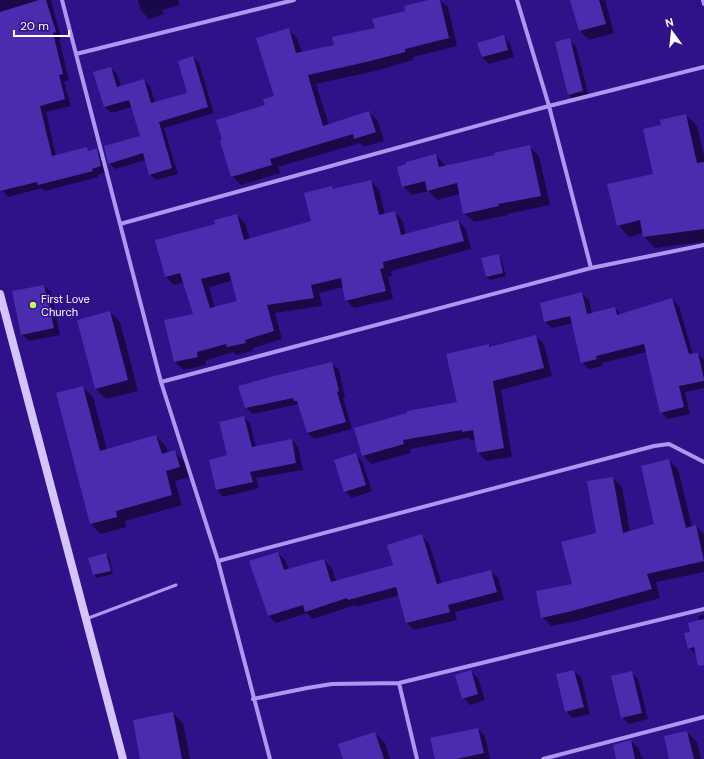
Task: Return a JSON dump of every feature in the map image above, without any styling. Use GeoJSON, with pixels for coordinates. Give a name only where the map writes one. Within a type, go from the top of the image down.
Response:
{"type":"FeatureCollection","features":[{"type":"Feature","properties":{"kind":"street"},"geometry":{"type":"LineString","coordinates":[[62,0],[161,382],[218,561],[253,699],[270,759]]}},
{"type":"Feature","properties":{"kind":"street"},"geometry":{"type":"LineString","coordinates":[[76,54],[294,0]]}},
{"type":"Feature","properties":{"kind":"street"},"geometry":{"type":"LineString","coordinates":[[516,0],[549,106],[591,268]]}},
{"type":"Feature","properties":{"kind":"street"},"geometry":{"type":"LineString","coordinates":[[703,0],[704,4]]}},
{"type":"Feature","properties":{"kind":"street"},"geometry":{"type":"LineString","coordinates":[[120,224],[549,106],[704,67]]}},
{"type":"Feature","properties":{"kind":"street"},"geometry":{"type":"LineString","coordinates":[[161,382],[591,268],[704,245]]}},
{"type":"Feature","properties":{"kind":"street"},"geometry":{"type":"LineString","coordinates":[[0,294],[123,759]]}},
{"type":"Feature","properties":{"kind":"street"},"geometry":{"type":"LineString","coordinates":[[218,561],[654,446],[670,444],[704,462]]}},
{"type":"Feature","properties":{"kind":"street"},"geometry":{"type":"LineString","coordinates":[[253,699],[332,684],[399,683],[704,609]]}},
{"type":"Feature","properties":{"kind":"street"},"geometry":{"type":"LineString","coordinates":[[399,683],[417,759]]}},
{"type":"Feature","properties":{"kind":"street"},"geometry":{"type":"LineString","coordinates":[[543,759],[704,717]]}},
{"type":"Feature","properties":{"kind":"lane"},"geometry":{"type":"LineString","coordinates":[[86,619],[176,585]]}},
{"type":"Feature","properties":{"kind":"building"},"geometry":{"type":"Polygon","coordinates":[[[39,0],[46,0],[56,32],[53,33],[63,74],[59,75],[65,99],[40,106],[52,156],[87,147],[88,151],[97,148],[101,166],[92,169],[93,171],[38,185],[37,182],[0,191],[0,12],[39,0]]]}},
{"type":"Feature","properties":{"kind":"building"},"geometry":{"type":"Polygon","coordinates":[[[428,0],[440,0],[449,38],[405,49],[405,52],[308,75],[323,126],[369,111],[376,132],[354,139],[353,134],[270,159],[272,165],[231,177],[220,141],[222,140],[216,120],[265,105],[263,99],[274,96],[256,38],[289,28],[296,53],[334,45],[332,37],[375,28],[372,19],[405,11],[404,6],[428,0]]]}},
{"type":"Feature","properties":{"kind":"building"},"geometry":{"type":"Polygon","coordinates":[[[570,0],[599,0],[606,24],[579,31],[570,0]]]}},
{"type":"Feature","properties":{"kind":"building"},"geometry":{"type":"Polygon","coordinates":[[[504,35],[508,50],[482,57],[477,43],[504,35]]]}},
{"type":"Feature","properties":{"kind":"building"},"geometry":{"type":"Polygon","coordinates":[[[570,38],[583,91],[568,95],[555,42],[570,38]]]}},
{"type":"Feature","properties":{"kind":"building"},"geometry":{"type":"Polygon","coordinates":[[[193,56],[208,107],[159,122],[172,168],[149,175],[143,153],[108,164],[104,146],[140,136],[129,100],[104,107],[93,72],[111,67],[117,87],[144,79],[151,103],[187,93],[178,61],[193,56]]]}},
{"type":"Feature","properties":{"kind":"building"},"geometry":{"type":"Polygon","coordinates":[[[686,114],[697,163],[704,162],[704,229],[643,237],[640,220],[617,226],[607,184],[653,174],[643,129],[661,125],[660,120],[686,114]]]}},
{"type":"Feature","properties":{"kind":"building"},"geometry":{"type":"Polygon","coordinates":[[[530,145],[541,196],[498,204],[499,206],[463,214],[457,183],[427,191],[425,181],[402,187],[397,167],[406,164],[406,162],[436,154],[439,167],[495,155],[494,153],[530,145]]]}},
{"type":"Feature","properties":{"kind":"building"},"geometry":{"type":"Polygon","coordinates":[[[371,180],[379,215],[395,211],[401,235],[458,220],[464,241],[383,262],[384,268],[380,269],[386,291],[345,301],[341,278],[311,285],[314,298],[267,305],[274,331],[245,340],[246,343],[227,347],[226,344],[197,352],[198,357],[174,362],[164,320],[193,314],[180,273],[165,277],[155,240],[215,224],[214,220],[237,214],[244,240],[311,221],[304,193],[332,186],[333,189],[371,180]],[[229,272],[201,279],[210,308],[237,301],[229,272]]]}},
{"type":"Feature","properties":{"kind":"building"},"geometry":{"type":"Polygon","coordinates":[[[499,254],[503,273],[486,277],[481,258],[499,254]]]}},
{"type":"Feature","properties":{"kind":"building"},"geometry":{"type":"Polygon","coordinates":[[[44,285],[54,328],[21,335],[12,291],[44,285]]]}},
{"type":"Feature","properties":{"kind":"building"},"geometry":{"type":"Polygon","coordinates":[[[582,292],[587,314],[615,307],[617,315],[672,298],[689,354],[698,353],[704,379],[704,381],[679,386],[684,407],[660,413],[644,344],[596,356],[597,359],[581,363],[570,316],[544,322],[540,303],[582,292]]]}},
{"type":"Feature","properties":{"kind":"building"},"geometry":{"type":"Polygon","coordinates":[[[110,311],[128,380],[95,389],[77,320],[110,311]]]}},
{"type":"Feature","properties":{"kind":"building"},"geometry":{"type":"Polygon","coordinates":[[[536,335],[544,368],[493,381],[504,448],[477,453],[473,430],[462,432],[462,430],[403,440],[404,444],[362,456],[354,428],[407,413],[407,411],[457,402],[446,354],[489,344],[489,347],[536,335]]]}},
{"type":"Feature","properties":{"kind":"building"},"geometry":{"type":"Polygon","coordinates":[[[332,362],[339,391],[337,392],[346,422],[307,433],[297,401],[294,401],[293,398],[245,408],[238,386],[332,362]]]}},
{"type":"Feature","properties":{"kind":"building"},"geometry":{"type":"Polygon","coordinates":[[[83,386],[100,451],[156,435],[162,454],[175,450],[180,467],[166,471],[172,495],[116,511],[117,517],[90,524],[56,393],[83,386]]]}},
{"type":"Feature","properties":{"kind":"building"},"geometry":{"type":"Polygon","coordinates":[[[244,416],[252,447],[292,439],[296,463],[250,472],[253,482],[216,490],[209,460],[227,455],[219,422],[244,416]]]}},
{"type":"Feature","properties":{"kind":"building"},"geometry":{"type":"Polygon","coordinates":[[[356,453],[366,485],[344,492],[334,460],[356,453]]]}},
{"type":"Feature","properties":{"kind":"building"},"geometry":{"type":"Polygon","coordinates":[[[669,459],[686,528],[696,525],[704,561],[647,574],[652,589],[541,618],[536,591],[572,584],[561,542],[596,533],[587,481],[613,477],[623,533],[654,524],[641,466],[669,459]]]}},
{"type":"Feature","properties":{"kind":"building"},"geometry":{"type":"Polygon","coordinates":[[[422,534],[437,584],[491,570],[497,592],[448,605],[450,612],[406,623],[396,587],[348,600],[347,598],[305,612],[303,605],[268,616],[249,561],[278,552],[284,570],[324,559],[331,582],[393,565],[387,545],[422,534]]]}},
{"type":"Feature","properties":{"kind":"building"},"geometry":{"type":"Polygon","coordinates":[[[106,553],[111,571],[93,575],[88,558],[106,553]]]}},
{"type":"Feature","properties":{"kind":"building"},"geometry":{"type":"Polygon","coordinates":[[[704,619],[704,665],[698,666],[694,647],[688,649],[684,633],[690,632],[688,623],[704,619]]]}},
{"type":"Feature","properties":{"kind":"building"},"geometry":{"type":"Polygon","coordinates":[[[471,670],[478,694],[462,699],[455,675],[471,670]]]}},
{"type":"Feature","properties":{"kind":"building"},"geometry":{"type":"Polygon","coordinates":[[[574,670],[584,707],[565,712],[556,674],[574,670]]]}},
{"type":"Feature","properties":{"kind":"building"},"geometry":{"type":"Polygon","coordinates":[[[632,671],[642,713],[621,718],[611,676],[632,671]]]}},
{"type":"Feature","properties":{"kind":"building"},"geometry":{"type":"Polygon","coordinates":[[[173,712],[182,759],[140,759],[133,720],[173,712]]]}},
{"type":"Feature","properties":{"kind":"building"},"geometry":{"type":"Polygon","coordinates":[[[478,728],[484,753],[457,759],[435,759],[430,738],[478,728]]]}},
{"type":"Feature","properties":{"kind":"building"},"geometry":{"type":"Polygon","coordinates":[[[687,731],[694,759],[669,759],[664,736],[687,731]]]}},
{"type":"Feature","properties":{"kind":"building"},"geometry":{"type":"Polygon","coordinates":[[[375,732],[384,759],[343,759],[338,744],[375,732]]]}},
{"type":"Feature","properties":{"kind":"building"},"geometry":{"type":"Polygon","coordinates":[[[631,740],[635,759],[616,759],[613,745],[631,740]]]}},
{"type":"Feature","properties":{"kind":"place","name":"First Love Church"},"geometry":{"type":"Point","coordinates":[33,305]}}]}
